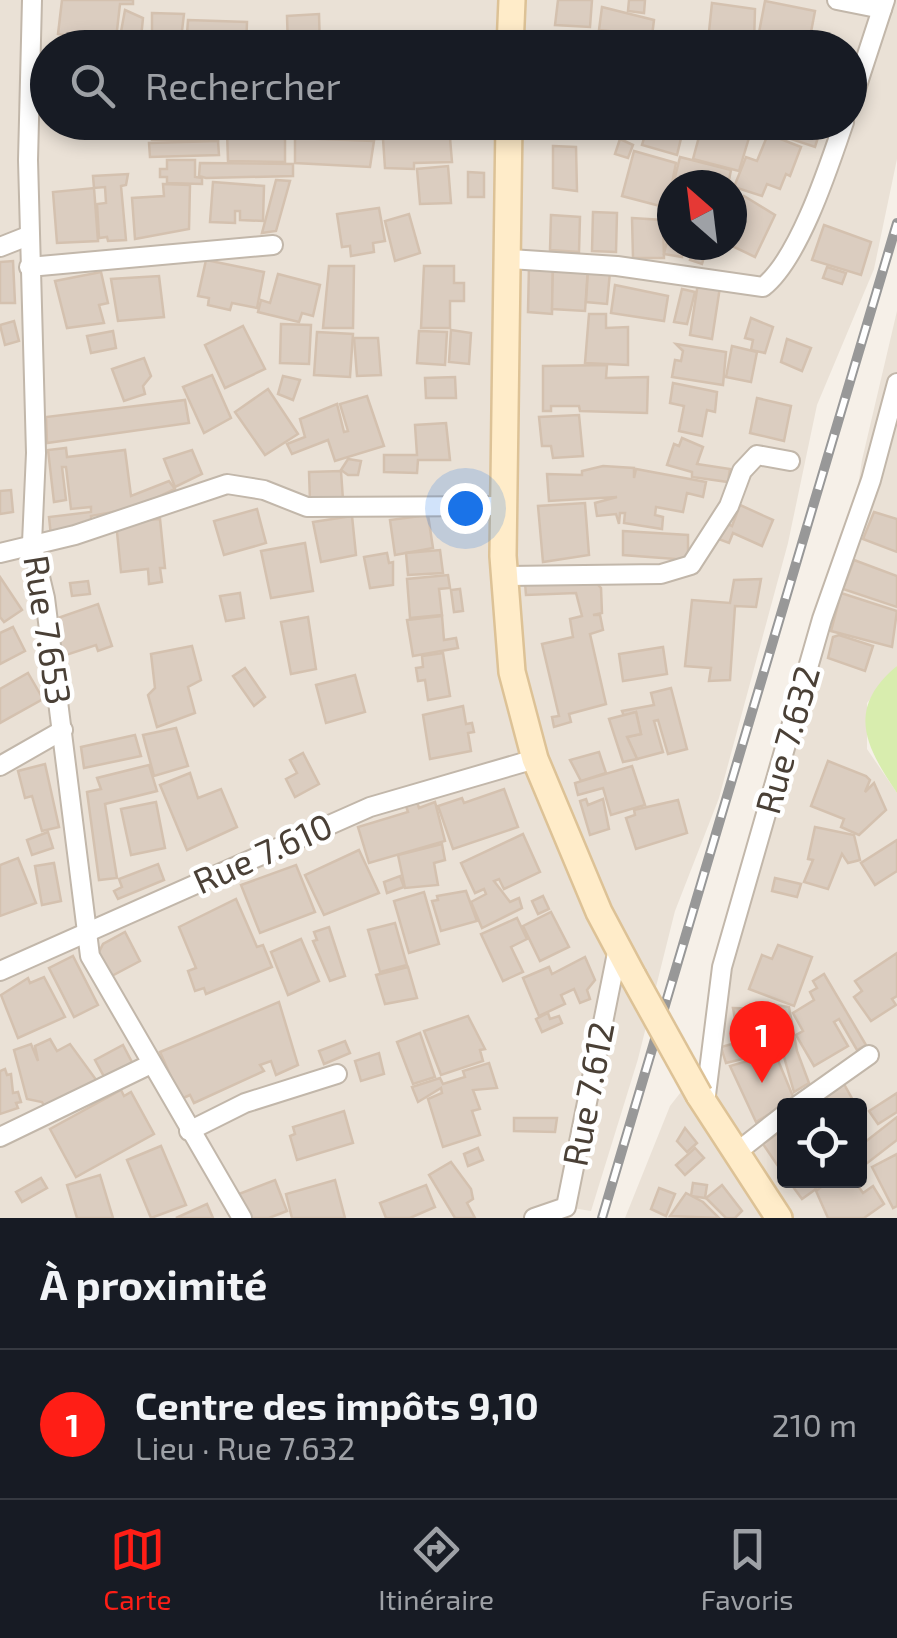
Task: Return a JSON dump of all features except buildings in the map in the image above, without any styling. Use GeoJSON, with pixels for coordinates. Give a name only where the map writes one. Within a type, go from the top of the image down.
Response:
{"type":"FeatureCollection","features":[{"type":"Feature","properties":{"kind":"main road"},"geometry":{"type":"LineString","coordinates":[[511,30],[512,0]]}},
{"type":"Feature","properties":{"kind":"main road"},"geometry":{"type":"LineString","coordinates":[[509,140],[504,576],[512,672],[535,758],[618,948],[702,1099],[779,1218]]}},
{"type":"Feature","properties":{"kind":"street","name":"Rue 7.653"},"geometry":{"type":"LineString","coordinates":[[32,0],[35,30]]}},
{"type":"Feature","properties":{"kind":"street"},"geometry":{"type":"LineString","coordinates":[[837,0],[884,4],[867,56]]}},
{"type":"Feature","properties":{"kind":"street","name":"Rue 7.653"},"geometry":{"type":"LineString","coordinates":[[34,140],[28,236],[36,453],[32,543],[45,598],[87,935],[97,972],[242,1218]]}},
{"type":"Feature","properties":{"kind":"street"},"geometry":{"type":"LineString","coordinates":[[510,259],[617,266],[763,287],[778,271],[804,222],[837,140]]}},
{"type":"Feature","properties":{"kind":"street"},"geometry":{"type":"LineString","coordinates":[[0,247],[28,236]]}},
{"type":"Feature","properties":{"kind":"street"},"geometry":{"type":"LineString","coordinates":[[28,267],[274,244]]}},
{"type":"Feature","properties":{"kind":"street","name":"Rue 7.632"},"geometry":{"type":"LineString","coordinates":[[702,1099],[722,968],[822,619],[872,480],[897,383]]}},
{"type":"Feature","properties":{"kind":"street"},"geometry":{"type":"LineString","coordinates":[[504,576],[661,574],[691,565],[730,506],[742,471],[757,455],[790,462]]}},
{"type":"Feature","properties":{"kind":"street"},"geometry":{"type":"LineString","coordinates":[[0,552],[75,535],[226,484],[264,490],[307,507],[504,506]]}},
{"type":"Feature","properties":{"kind":"street"},"geometry":{"type":"LineString","coordinates":[[0,766],[63,730]]}},
{"type":"Feature","properties":{"kind":"street","name":"Rue 7.610"},"geometry":{"type":"LineString","coordinates":[[0,970],[87,935],[370,807],[535,758]]}},
{"type":"Feature","properties":{"kind":"street","name":"Rue 7.612"},"geometry":{"type":"LineString","coordinates":[[534,1218],[564,1213],[618,948]]}},
{"type":"Feature","properties":{"kind":"street"},"geometry":{"type":"LineString","coordinates":[[808,1098],[870,1055]]}},
{"type":"Feature","properties":{"kind":"street"},"geometry":{"type":"LineString","coordinates":[[0,1137],[151,1064]]}},
{"type":"Feature","properties":{"kind":"street"},"geometry":{"type":"LineString","coordinates":[[189,1131],[245,1103],[337,1074]]}},
{"type":"Feature","properties":{"kind":"street"},"geometry":{"type":"LineString","coordinates":[[736,1152],[777,1120]]}},
{"type":"Feature","properties":{"kind":"shaded area"},"geometry":{"type":"Polygon","coordinates":[[[0,0],[897,0],[897,159],[874,269],[817,405],[788,543],[719,798],[675,911],[638,1059],[591,1211],[566,1207],[564,1218],[0,1218],[0,0]]]}},
{"type":"Feature","properties":{"kind":"shaded area"},"geometry":{"type":"Polygon","coordinates":[[[897,311],[897,666],[867,703],[867,749],[897,793],[897,1218],[625,1218],[670,1106],[709,1056],[722,967],[850,539],[862,460],[897,311]]]}},
{"type":"Feature","properties":{"kind":"green space"},"geometry":{"type":"Polygon","coordinates":[[[897,666],[897,793],[870,744],[866,713],[881,682],[897,666]]]}},
{"type":"Feature","properties":{"kind":"railway"},"geometry":{"type":"LineString","coordinates":[[602,1218],[897,223]]}},
{"type":"Feature","properties":{"kind":"place","name":"Centre des impôts 9,10"},"geometry":{"type":"Point","coordinates":[762,1083]}}]}
